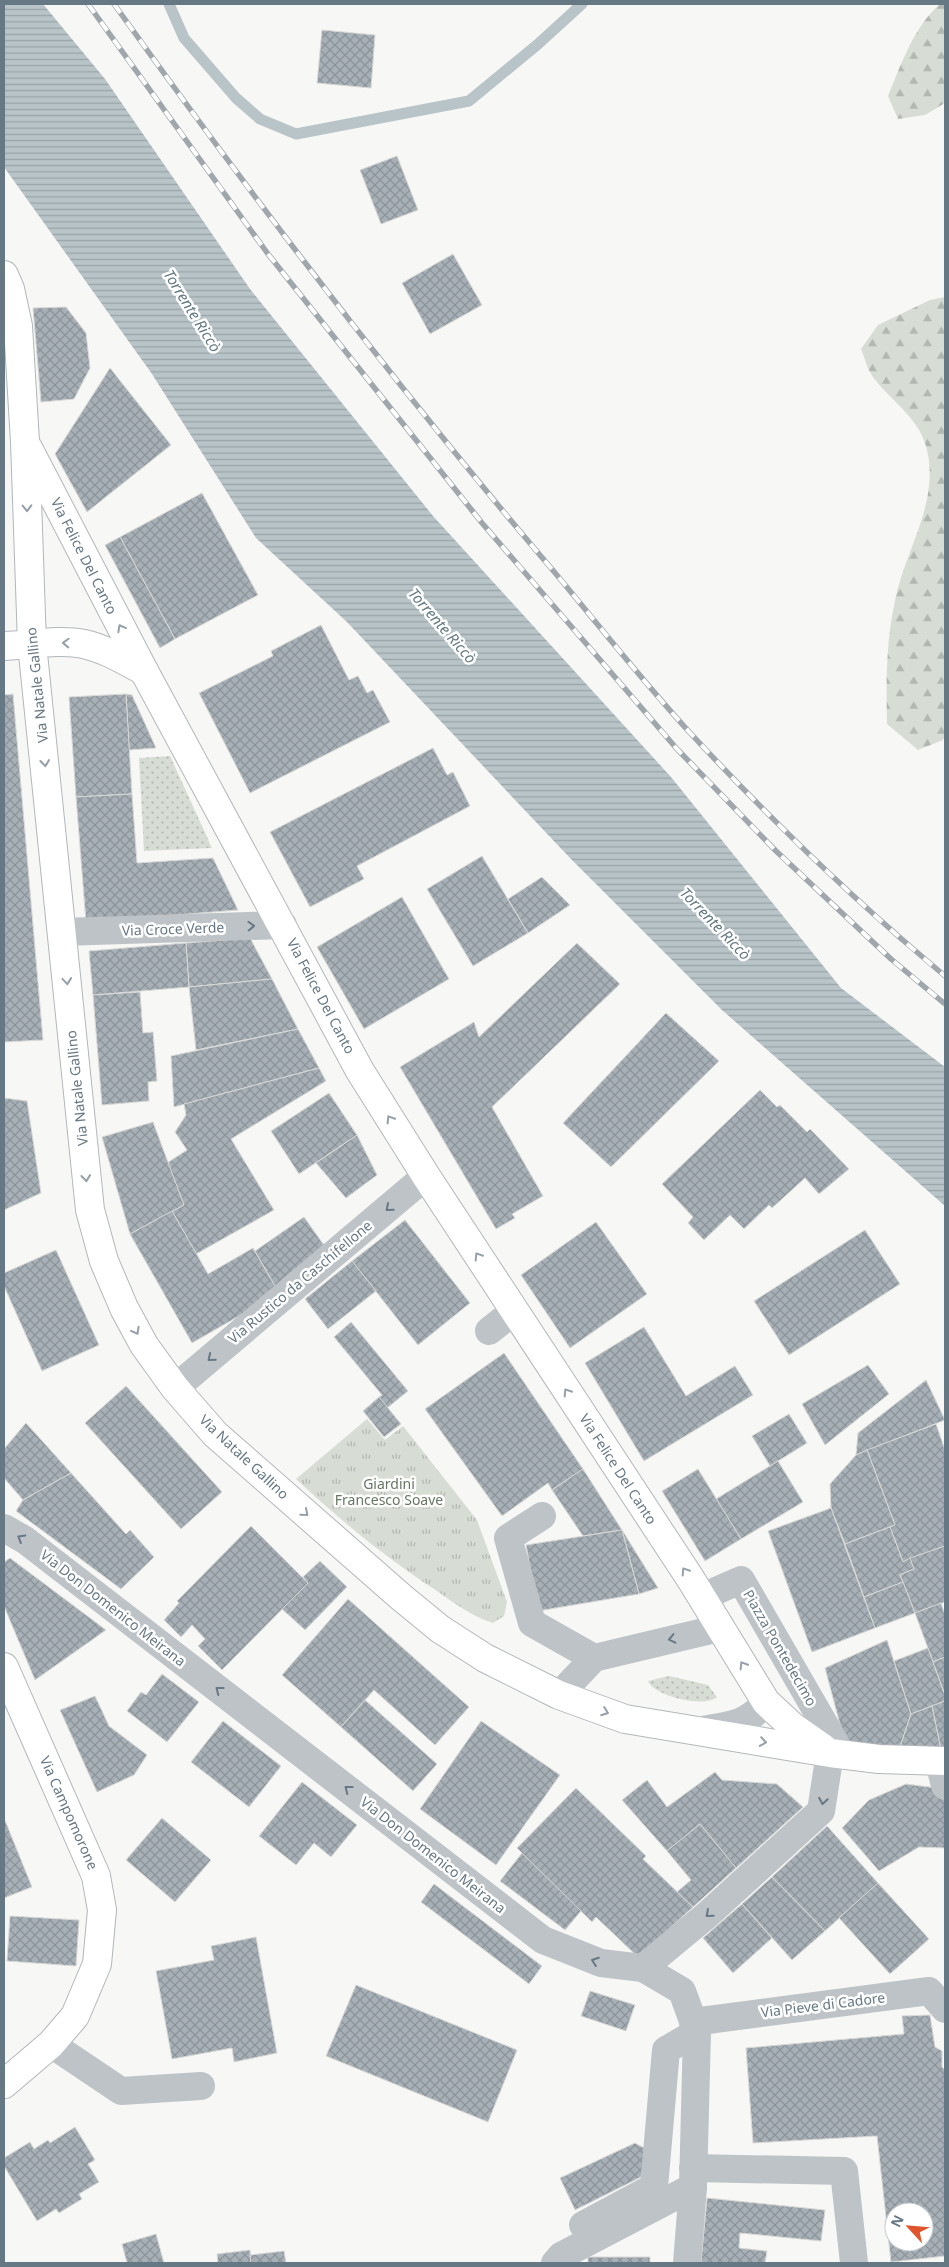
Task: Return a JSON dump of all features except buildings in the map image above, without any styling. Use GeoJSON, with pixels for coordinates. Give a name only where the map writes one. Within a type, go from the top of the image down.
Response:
{"type":"FeatureCollection","features":[{"type":"Feature","properties":{"kind":"main road","name":"Via Natale Gallino"},"geometry":{"type":"LineString","coordinates":[[4,275],[10,289],[18,326],[25,442],[32,644],[90,1210],[104,1261],[124,1308],[144,1345],[175,1388],[215,1434],[440,1629],[485,1658],[560,1695]]}},
{"type":"Feature","properties":{"kind":"main road","name":"Via Felice Del Canto"},"geometry":{"type":"LineString","coordinates":[[25,442],[144,671],[283,925],[360,1071],[514,1312],[702,1597],[720,1628]]}},
{"type":"Feature","properties":{"kind":"main road"},"geometry":{"type":"LineString","coordinates":[[4,646],[66,642],[85,644],[103,650],[144,671]]}},
{"type":"Feature","properties":{"kind":"main road"},"geometry":{"type":"LineString","coordinates":[[720,1628],[766,1702],[793,1727],[835,1753]]}},
{"type":"Feature","properties":{"kind":"main road","name":"Via Campomorone"},"geometry":{"type":"LineString","coordinates":[[4,1667],[96,1876],[102,1910],[97,1964],[75,2016],[52,2044],[4,2084]]}},
{"type":"Feature","properties":{"kind":"main road"},"geometry":{"type":"LineString","coordinates":[[560,1695],[625,1719],[943,1769]]}},
{"type":"Feature","properties":{"kind":"street","name":"Via Croce Verde"},"geometry":{"type":"LineString","coordinates":[[62,932],[283,925]]}},
{"type":"Feature","properties":{"kind":"street","name":"Via Rustico da Caschifellone"},"geometry":{"type":"LineString","coordinates":[[175,1388],[426,1176]]}},
{"type":"Feature","properties":{"kind":"street"},"geometry":{"type":"LineString","coordinates":[[489,1331],[514,1312]]}},
{"type":"Feature","properties":{"kind":"street"},"geometry":{"type":"LineString","coordinates":[[542,1516],[508,1538],[532,1623],[594,1658]]}},
{"type":"Feature","properties":{"kind":"street","name":"Via Don Domenico Meirana"},"geometry":{"type":"LineString","coordinates":[[4,1528],[25,1540],[543,1940],[601,1963],[643,1968]]}},
{"type":"Feature","properties":{"kind":"street","name":"Piazza Pontedecimo"},"geometry":{"type":"LineString","coordinates":[[702,1597],[741,1580],[835,1753]]}},
{"type":"Feature","properties":{"kind":"street"},"geometry":{"type":"LineString","coordinates":[[560,1695],[594,1658],[720,1628]]}},
{"type":"Feature","properties":{"kind":"street"},"geometry":{"type":"LineString","coordinates":[[698,1731],[739,1723],[755,1715],[766,1702]]}},
{"type":"Feature","properties":{"kind":"street"},"geometry":{"type":"LineString","coordinates":[[687,2263],[693,2178],[695,2027],[682,1992],[643,1968],[707,1915],[821,1811],[835,1753]]}},
{"type":"Feature","properties":{"kind":"street","name":"Via Pieve di Cadore"},"geometry":{"type":"LineString","coordinates":[[583,2225],[654,2187],[666,2050],[695,2027],[928,1991],[945,2009]]}},
{"type":"Feature","properties":{"kind":"street"},"geometry":{"type":"LineString","coordinates":[[52,2044],[121,2091],[201,2086]]}},
{"type":"Feature","properties":{"kind":"street"},"geometry":{"type":"LineString","coordinates":[[555,2263],[561,2256],[693,2178],[844,2171],[854,2263]]}},
{"type":"Feature","properties":{"kind":"green space"},"geometry":{"type":"Polygon","coordinates":[[[940,4],[945,4],[945,103],[925,115],[898,119],[888,96],[915,35],[940,4]]]}},
{"type":"Feature","properties":{"kind":"green space"},"geometry":{"type":"Polygon","coordinates":[[[945,297],[945,735],[943,740],[918,750],[887,724],[887,672],[894,605],[927,501],[929,465],[926,446],[917,426],[873,377],[861,349],[878,325],[930,300],[945,297]]]}},
{"type":"Feature","properties":{"kind":"green space"},"geometry":{"type":"Polygon","coordinates":[[[170,756],[212,848],[144,851],[139,758],[170,756]]]}},
{"type":"Feature","properties":{"kind":"green space","name":"Giardini Francesco Soave"},"geometry":{"type":"Polygon","coordinates":[[[367,1419],[385,1440],[403,1426],[477,1520],[507,1602],[504,1616],[493,1623],[457,1605],[382,1552],[329,1509],[296,1479],[367,1419]]]}},
{"type":"Feature","properties":{"kind":"green space"},"geometry":{"type":"Polygon","coordinates":[[[669,1676],[708,1685],[717,1697],[702,1701],[681,1699],[660,1692],[652,1687],[648,1681],[669,1676]]]}},
{"type":"Feature","properties":{"kind":"water","name":"Torrente Riccò"},"geometry":{"type":"Polygon","coordinates":[[[4,4],[43,4],[105,79],[250,289],[433,516],[671,777],[841,988],[945,1067],[945,1206],[722,1010],[570,858],[347,622],[256,538],[152,374],[4,167],[4,4]]]}},
{"type":"Feature","properties":{"kind":"waterway"},"geometry":{"type":"LineString","coordinates":[[169,4],[184,38],[236,98],[260,119],[296,134],[469,101],[537,45],[582,4]]}},
{"type":"Feature","properties":{"kind":"railway"},"geometry":{"type":"LineString","coordinates":[[88,4],[268,254],[482,523],[677,749],[776,851],[891,959],[945,1004]]}},
{"type":"Feature","properties":{"kind":"railway"},"geometry":{"type":"LineString","coordinates":[[114,4],[220,150],[329,294],[498,505],[658,696],[723,768],[784,830],[847,890],[945,976]]}}]}
